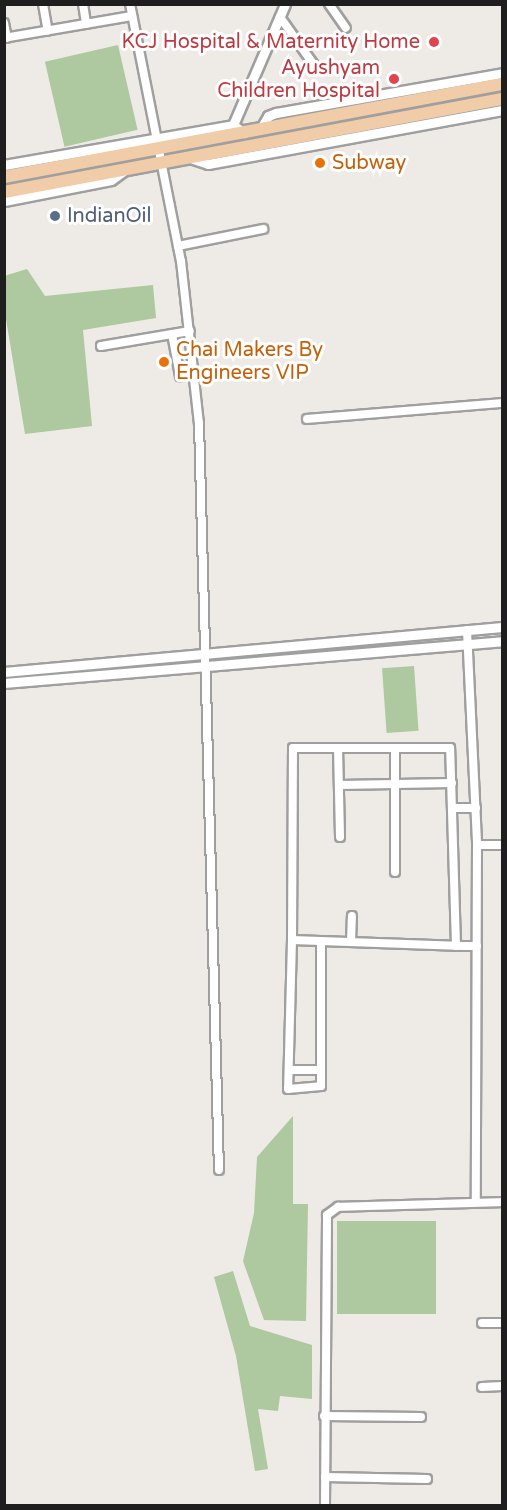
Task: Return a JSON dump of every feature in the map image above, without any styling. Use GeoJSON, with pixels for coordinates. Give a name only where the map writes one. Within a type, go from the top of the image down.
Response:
{"type":"FeatureCollection","features":[{"type":"Feature","properties":{"kind":"main road"},"geometry":{"type":"LineString","coordinates":[[4,177],[156,143],[244,134],[502,84]]}},
{"type":"Feature","properties":{"kind":"main road"},"geometry":{"type":"LineString","coordinates":[[4,192],[502,99]]}},
{"type":"Feature","properties":{"kind":"street"},"geometry":{"type":"LineString","coordinates":[[43,4],[48,31]]}},
{"type":"Feature","properties":{"kind":"street"},"geometry":{"type":"LineString","coordinates":[[83,4],[86,24]]}},
{"type":"Feature","properties":{"kind":"street"},"geometry":{"type":"LineString","coordinates":[[130,4],[178,246],[190,331],[201,443],[219,1170]]}},
{"type":"Feature","properties":{"kind":"street"},"geometry":{"type":"LineString","coordinates":[[234,125],[285,4]]}},
{"type":"Feature","properties":{"kind":"street"},"geometry":{"type":"LineString","coordinates":[[329,4],[346,28]]}},
{"type":"Feature","properties":{"kind":"street"},"geometry":{"type":"LineString","coordinates":[[4,24],[6,38],[132,16]]}},
{"type":"Feature","properties":{"kind":"street"},"geometry":{"type":"LineString","coordinates":[[280,16],[314,65]]}},
{"type":"Feature","properties":{"kind":"street"},"geometry":{"type":"LineString","coordinates":[[260,130],[268,116],[276,113],[502,73]]}},
{"type":"Feature","properties":{"kind":"street"},"geometry":{"type":"LineString","coordinates":[[189,158],[208,164],[502,110]]}},
{"type":"Feature","properties":{"kind":"street"},"geometry":{"type":"LineString","coordinates":[[4,165],[156,143],[234,125]]}},
{"type":"Feature","properties":{"kind":"street"},"geometry":{"type":"LineString","coordinates":[[234,125],[244,134]]}},
{"type":"Feature","properties":{"kind":"street"},"geometry":{"type":"LineString","coordinates":[[4,201],[111,180],[127,169]]}},
{"type":"Feature","properties":{"kind":"street"},"geometry":{"type":"LineString","coordinates":[[178,246],[263,229]]}},
{"type":"Feature","properties":{"kind":"street"},"geometry":{"type":"LineString","coordinates":[[101,346],[190,331]]}},
{"type":"Feature","properties":{"kind":"street"},"geometry":{"type":"LineString","coordinates":[[172,334],[180,376]]}},
{"type":"Feature","properties":{"kind":"street"},"geometry":{"type":"LineString","coordinates":[[307,419],[502,403]]}},
{"type":"Feature","properties":{"kind":"street"},"geometry":{"type":"LineString","coordinates":[[4,672],[502,627]]}},
{"type":"Feature","properties":{"kind":"street"},"geometry":{"type":"LineString","coordinates":[[467,630],[477,808],[477,1202]]}},
{"type":"Feature","properties":{"kind":"street"},"geometry":{"type":"LineString","coordinates":[[4,683],[206,668],[502,641]]}},
{"type":"Feature","properties":{"kind":"street"},"geometry":{"type":"LineString","coordinates":[[321,941],[321,1086],[288,1089],[292,940],[293,748],[450,748],[456,945]]}},
{"type":"Feature","properties":{"kind":"street"},"geometry":{"type":"LineString","coordinates":[[338,748],[340,837]]}},
{"type":"Feature","properties":{"kind":"street"},"geometry":{"type":"LineString","coordinates":[[394,872],[395,749]]}},
{"type":"Feature","properties":{"kind":"street"},"geometry":{"type":"LineString","coordinates":[[339,785],[452,783]]}},
{"type":"Feature","properties":{"kind":"street"},"geometry":{"type":"LineString","coordinates":[[452,808],[477,808]]}},
{"type":"Feature","properties":{"kind":"street"},"geometry":{"type":"LineString","coordinates":[[477,845],[502,844]]}},
{"type":"Feature","properties":{"kind":"street"},"geometry":{"type":"LineString","coordinates":[[351,942],[352,916]]}},
{"type":"Feature","properties":{"kind":"street"},"geometry":{"type":"LineString","coordinates":[[292,940],[477,946]]}},
{"type":"Feature","properties":{"kind":"street"},"geometry":{"type":"LineString","coordinates":[[289,1070],[321,1070]]}},
{"type":"Feature","properties":{"kind":"street"},"geometry":{"type":"LineString","coordinates":[[325,1506],[327,1215],[339,1207],[502,1202]]}},
{"type":"Feature","properties":{"kind":"street"},"geometry":{"type":"LineString","coordinates":[[482,1323],[502,1323]]}},
{"type":"Feature","properties":{"kind":"street"},"geometry":{"type":"LineString","coordinates":[[482,1387],[502,1386]]}},
{"type":"Feature","properties":{"kind":"street"},"geometry":{"type":"LineString","coordinates":[[324,1416],[421,1418]]}},
{"type":"Feature","properties":{"kind":"street"},"geometry":{"type":"LineString","coordinates":[[325,1477],[427,1479]]}},
{"type":"Feature","properties":{"kind":"green space"},"geometry":{"type":"Polygon","coordinates":[[[118,45],[138,130],[64,147],[45,62],[118,45]]]}},
{"type":"Feature","properties":{"kind":"green space"},"geometry":{"type":"Polygon","coordinates":[[[27,269],[45,296],[153,285],[156,318],[83,330],[92,426],[25,434],[5,313],[4,276],[27,269]]]}},
{"type":"Feature","properties":{"kind":"green space"},"geometry":{"type":"Polygon","coordinates":[[[414,666],[419,731],[387,733],[382,668],[414,666]]]}},
{"type":"Feature","properties":{"kind":"green space"},"geometry":{"type":"Polygon","coordinates":[[[293,1116],[293,1204],[308,1204],[306,1321],[264,1320],[243,1261],[254,1213],[257,1157],[293,1116]]]}},
{"type":"Feature","properties":{"kind":"green space"},"geometry":{"type":"Polygon","coordinates":[[[337,1221],[436,1221],[436,1314],[337,1314],[337,1221]]]}},
{"type":"Feature","properties":{"kind":"green space"},"geometry":{"type":"Polygon","coordinates":[[[233,1271],[250,1326],[312,1345],[312,1399],[280,1396],[278,1411],[258,1409],[268,1469],[255,1471],[236,1356],[214,1277],[233,1271]]]}},
{"type":"Feature","properties":{"kind":"place","name":"KCJ Hospital & Maternity Home"},"geometry":{"type":"Point","coordinates":[434,42]}},
{"type":"Feature","properties":{"kind":"place","name":"Ayushyam Children Hospital"},"geometry":{"type":"Point","coordinates":[394,79]}},
{"type":"Feature","properties":{"kind":"place","name":"Subway"},"geometry":{"type":"Point","coordinates":[320,163]}},
{"type":"Feature","properties":{"kind":"place","name":"IndianOil"},"geometry":{"type":"Point","coordinates":[55,216]}},
{"type":"Feature","properties":{"kind":"place","name":"Chai Makers By Engineers VIP"},"geometry":{"type":"Point","coordinates":[164,362]}}]}
